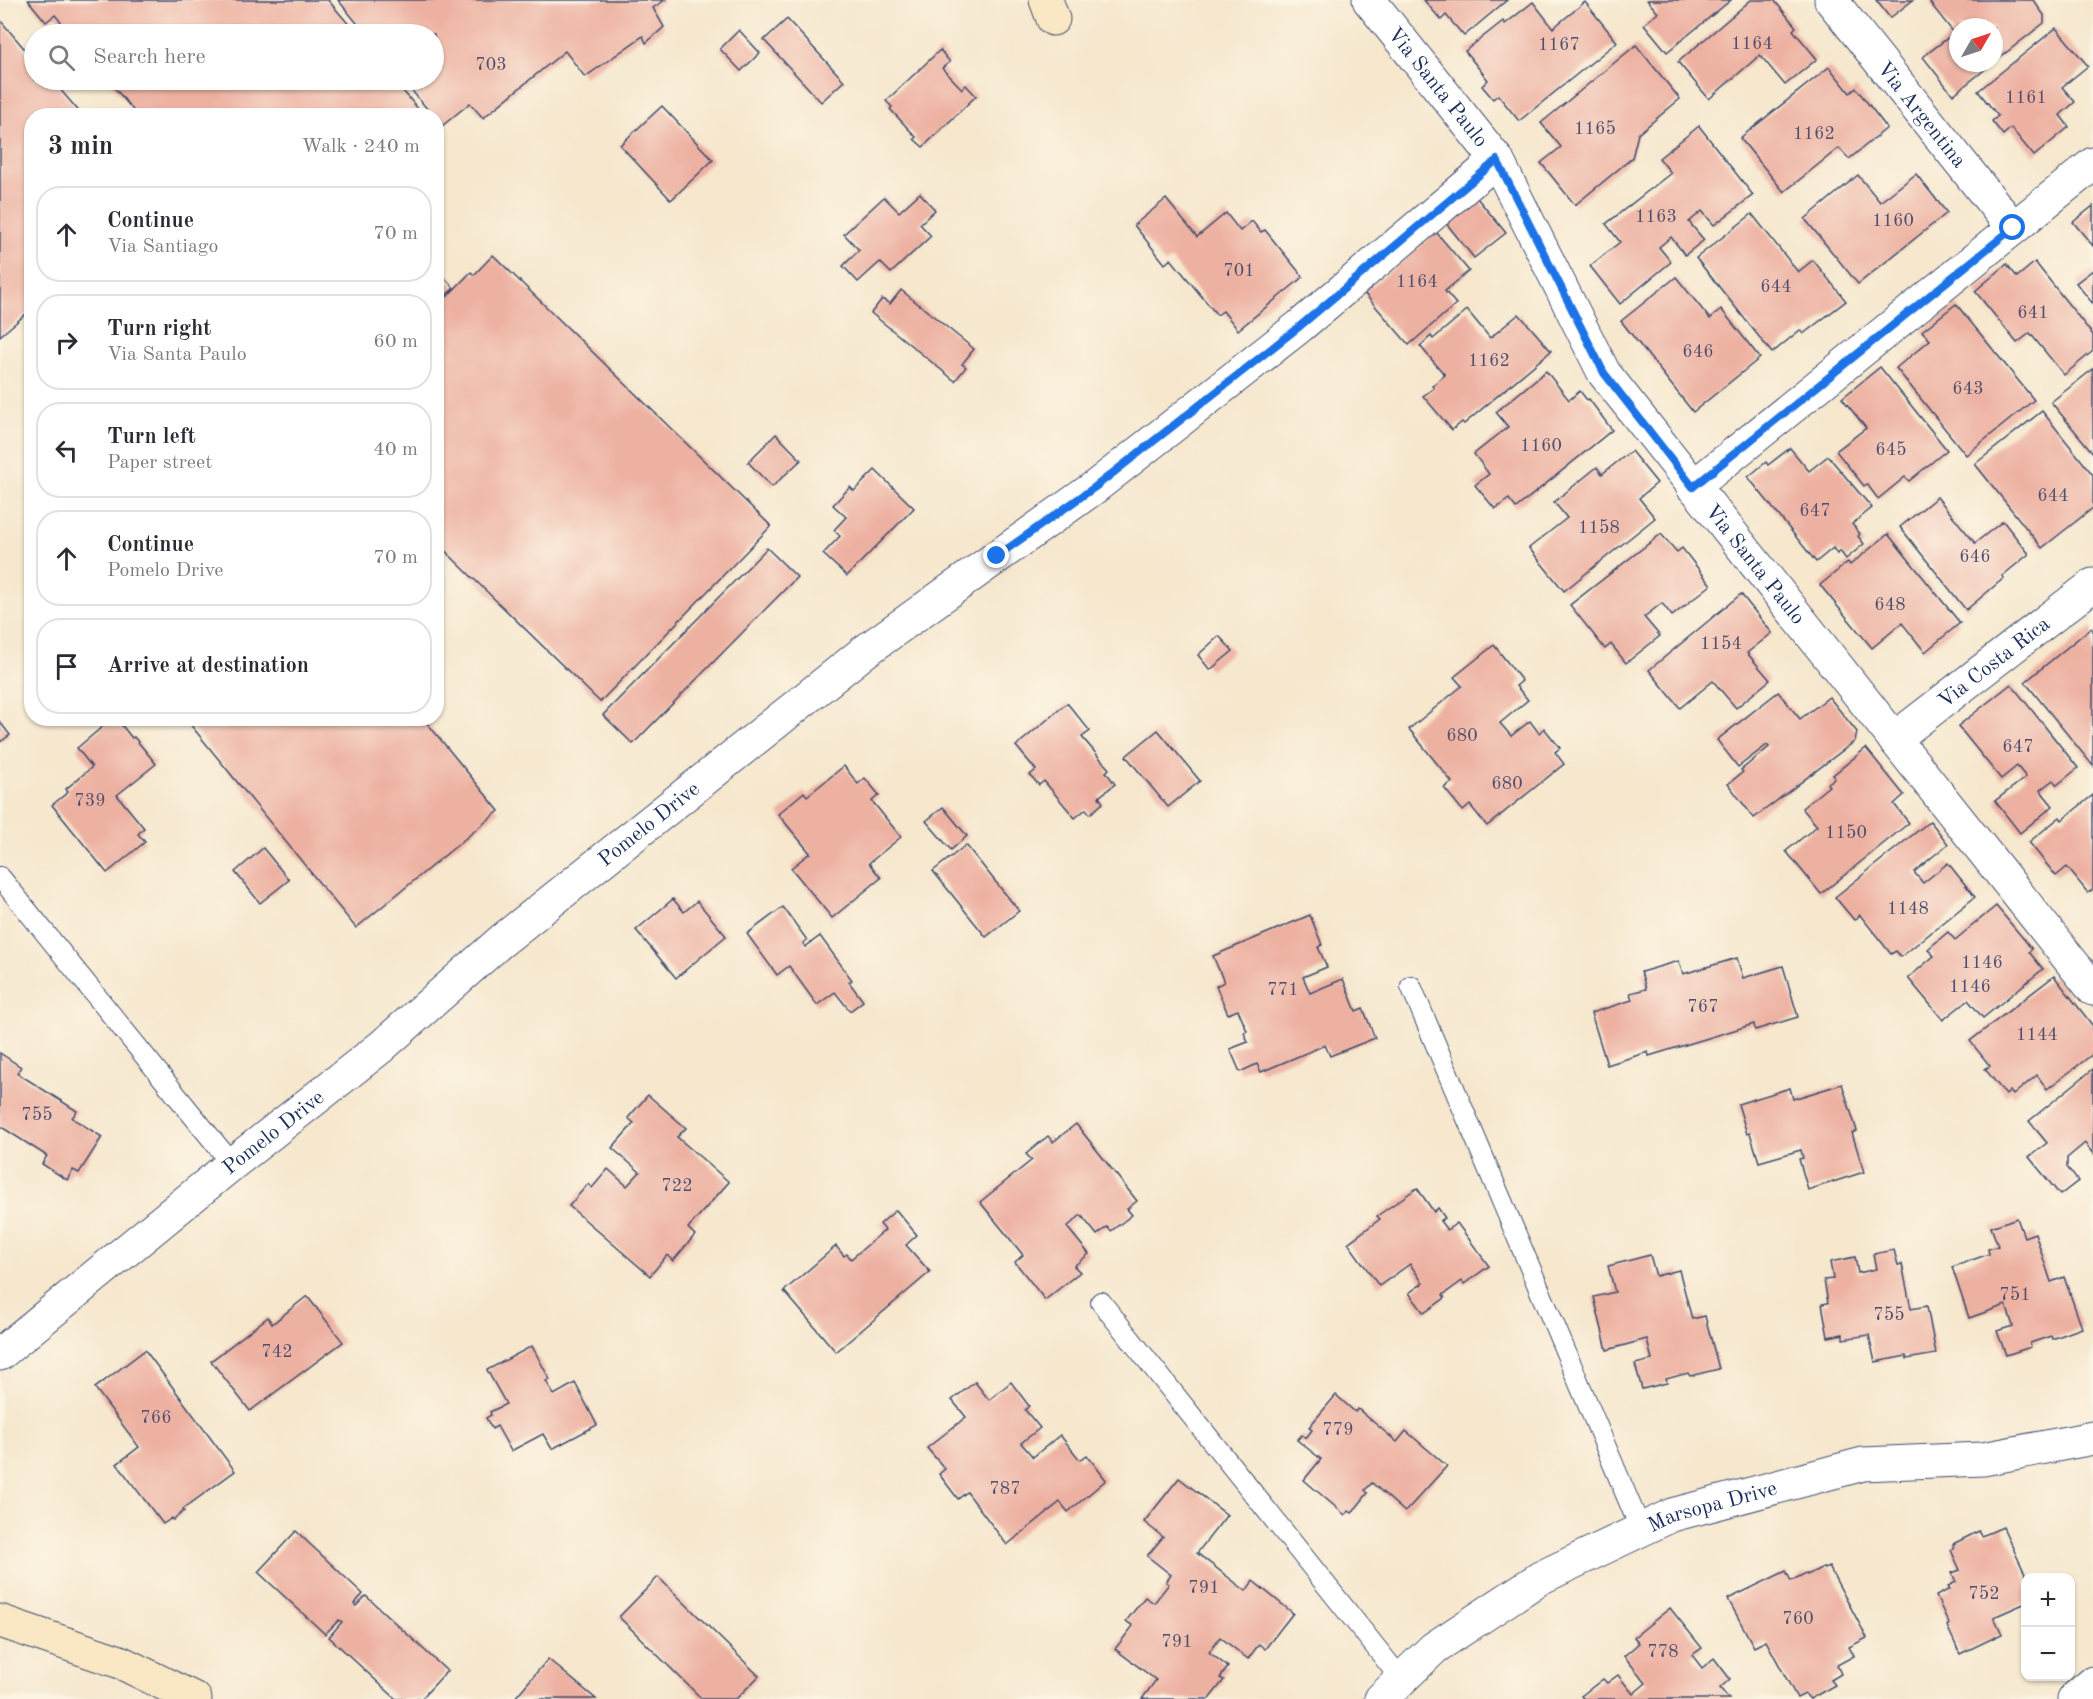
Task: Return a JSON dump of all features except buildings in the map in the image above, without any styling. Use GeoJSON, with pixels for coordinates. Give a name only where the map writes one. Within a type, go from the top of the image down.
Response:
{"type":"FeatureCollection","features":[{"type":"Feature","properties":{"kind":"street","name":"Via Santa Paulo"},"geometry":{"type":"LineString","coordinates":[[1369,0],[1491,166],[1604,373],[2093,989]]}},
{"type":"Feature","properties":{"kind":"street","name":"Via Argentina"},"geometry":{"type":"LineString","coordinates":[[1831,0],[2013,228]]}},
{"type":"Feature","properties":{"kind":"street"},"geometry":{"type":"LineString","coordinates":[[1693,487],[2093,165]]}},
{"type":"Feature","properties":{"kind":"street","name":"Pomelo Drive"},"geometry":{"type":"LineString","coordinates":[[0,1354],[232,1164],[381,1047],[500,942],[855,660],[1095,487],[1315,313],[1491,166]]}},
{"type":"Feature","properties":{"kind":"street","name":"Via Costa Rica"},"geometry":{"type":"LineString","coordinates":[[1894,739],[2093,585]]}},
{"type":"Feature","properties":{"kind":"street","name":"Marsopa Drive"},"geometry":{"type":"LineString","coordinates":[[1391,1689],[1434,1648],[1540,1578],[1672,1515],[1863,1464],[1983,1459],[2093,1438]]}},
{"type":"Feature","properties":{"kind":"street"},"geometry":{"type":"LineString","coordinates":[[0,1621],[120,1662],[195,1699]]}},
{"type":"Feature","properties":{"kind":"street"},"geometry":{"type":"LineString","coordinates":[[2074,1699],[2093,1683]]}},
{"type":"Feature","properties":{"kind":"lane"},"geometry":{"type":"LineString","coordinates":[[0,877],[232,1164]]}},
{"type":"Feature","properties":{"kind":"lane"},"geometry":{"type":"LineString","coordinates":[[1411,986],[1641,1530]]}},
{"type":"Feature","properties":{"kind":"lane"},"geometry":{"type":"LineString","coordinates":[[1101,1302],[1391,1689]]}},
{"type":"Feature","properties":{"kind":"route"},"geometry":{"type":"LineString","coordinates":[[997,556],[1095,487],[1300,326],[1497,160],[1604,373],[1693,487],[2013,228]]}}]}
